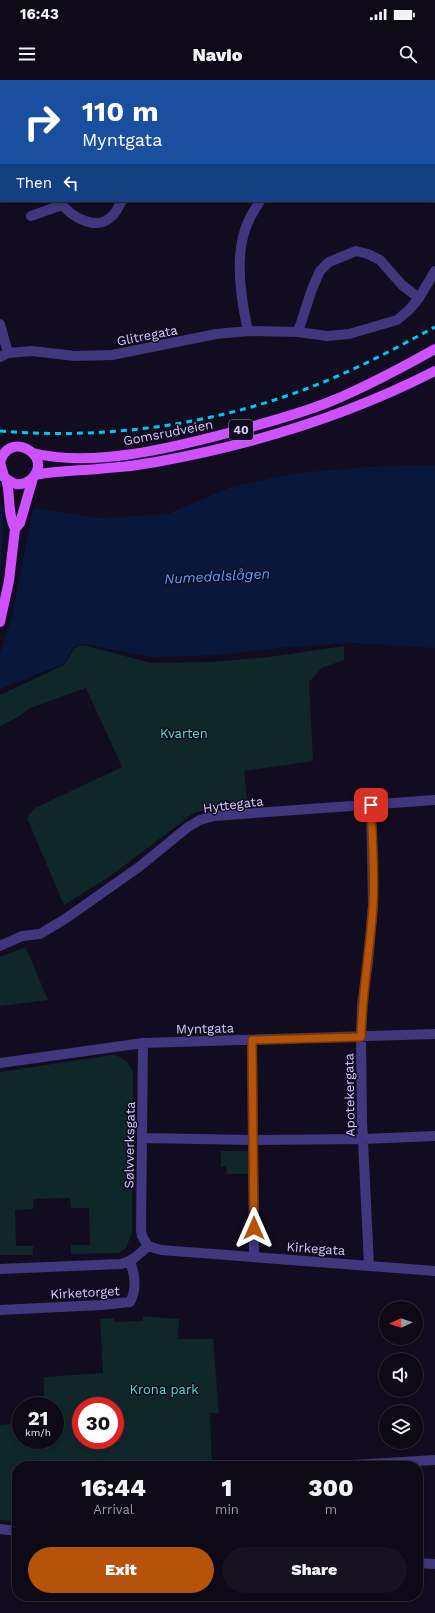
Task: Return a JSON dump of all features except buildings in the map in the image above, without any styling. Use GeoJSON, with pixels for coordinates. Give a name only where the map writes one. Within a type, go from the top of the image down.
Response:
{"type":"FeatureCollection","features":[{"type":"Feature","properties":{"kind":"main road","name":"Gomsrudveien"},"geometry":{"type":"LineString","coordinates":[[435,348],[383,376],[328,402],[249,428],[155,450],[108,456],[59,458],[33,453],[25,447],[20,447],[10,449],[3,453],[0,463],[5,479],[15,484],[20,484],[60,471],[134,465],[214,449],[331,416],[377,398],[435,371]]}},
{"type":"Feature","properties":{"kind":"main road","name":"40"},"geometry":{"type":"LineString","coordinates":[[15,529],[20,523],[38,464],[33,453]]}},
{"type":"Feature","properties":{"kind":"main road","name":"40"},"geometry":{"type":"LineString","coordinates":[[0,622],[9,581],[15,529],[11,521],[5,479]]}},
{"type":"Feature","properties":{"kind":"street"},"geometry":{"type":"LineString","coordinates":[[31,216],[61,203],[74,216],[95,223],[105,221],[114,215],[121,202]]}},
{"type":"Feature","properties":{"kind":"street"},"geometry":{"type":"LineString","coordinates":[[248,331],[241,285],[242,237],[249,220],[259,202]]}},
{"type":"Feature","properties":{"kind":"street"},"geometry":{"type":"LineString","coordinates":[[298,332],[312,289],[320,271],[329,262],[356,251],[368,254],[380,260],[402,285],[419,298]]}},
{"type":"Feature","properties":{"kind":"street","name":"Glitregata"},"geometry":{"type":"LineString","coordinates":[[4,355],[32,351],[75,356],[112,355],[216,334],[248,331],[298,332],[327,336],[349,334],[397,320],[409,310],[419,298],[435,271]]}},
{"type":"Feature","properties":{"kind":"street"},"geometry":{"type":"LineString","coordinates":[[0,324],[4,355]]}},
{"type":"Feature","properties":{"kind":"street","name":"Hyttegata"},"geometry":{"type":"LineString","coordinates":[[0,946],[22,936],[40,934],[66,919],[139,867],[200,820],[214,816],[435,800]]}},
{"type":"Feature","properties":{"kind":"street","name":"Apotekergata"},"geometry":{"type":"LineString","coordinates":[[369,1265],[363,1139],[361,1037],[362,1004],[368,962],[373,904],[371,805]]}},
{"type":"Feature","properties":{"kind":"street","name":"Myntgata"},"geometry":{"type":"LineString","coordinates":[[0,1063],[143,1042],[435,1034]]}},
{"type":"Feature","properties":{"kind":"street"},"geometry":{"type":"LineString","coordinates":[[252,1040],[254,1257]]}},
{"type":"Feature","properties":{"kind":"street","name":"Sølvverksgata"},"geometry":{"type":"LineString","coordinates":[[143,1042],[141,1230],[142,1236],[148,1246]]}},
{"type":"Feature","properties":{"kind":"street"},"geometry":{"type":"LineString","coordinates":[[142,1138],[253,1140],[363,1139],[435,1136]]}},
{"type":"Feature","properties":{"kind":"street"},"geometry":{"type":"LineString","coordinates":[[130,1262],[148,1246]]}},
{"type":"Feature","properties":{"kind":"street","name":"Kirkegata"},"geometry":{"type":"LineString","coordinates":[[148,1246],[161,1250],[435,1271]]}},
{"type":"Feature","properties":{"kind":"street","name":"Kirketorget"},"geometry":{"type":"LineString","coordinates":[[0,1269],[112,1265],[130,1262],[134,1280],[134,1296],[130,1302],[101,1305],[0,1310]]}},
{"type":"Feature","properties":{"kind":"street"},"geometry":{"type":"LineString","coordinates":[[418,1461],[435,1460]]}},
{"type":"Feature","properties":{"kind":"street"},"geometry":{"type":"LineString","coordinates":[[0,1529],[12,1531]]}},
{"type":"Feature","properties":{"kind":"street"},"geometry":{"type":"LineString","coordinates":[[423,1563],[435,1564]]}},
{"type":"Feature","properties":{"kind":"green space","name":"Kvarten"},"geometry":{"type":"Polygon","coordinates":[[[83,645],[151,663],[209,662],[269,657],[344,646],[344,660],[322,668],[309,682],[313,761],[244,771],[248,807],[217,808],[195,812],[109,877],[64,905],[27,818],[35,808],[122,767],[86,688],[30,708],[18,717],[0,726],[0,695],[64,665],[75,648],[83,645]]]}},
{"type":"Feature","properties":{"kind":"green space"},"geometry":{"type":"Polygon","coordinates":[[[26,948],[48,1000],[0,1006],[0,957],[26,948]]]}},
{"type":"Feature","properties":{"kind":"green space"},"geometry":{"type":"Polygon","coordinates":[[[112,1055],[125,1060],[130,1065],[133,1072],[132,1233],[126,1248],[119,1253],[71,1254],[71,1245],[90,1245],[89,1208],[71,1208],[70,1198],[34,1199],[33,1209],[15,1210],[16,1246],[33,1246],[33,1255],[0,1255],[0,1072],[112,1055]]]}},
{"type":"Feature","properties":{"kind":"green space"},"geometry":{"type":"Polygon","coordinates":[[[221,1151],[248,1151],[248,1174],[227,1174],[226,1166],[221,1167],[221,1151]]]}},
{"type":"Feature","properties":{"kind":"green space","name":"Krona park"},"geometry":{"type":"Polygon","coordinates":[[[143,1316],[179,1319],[178,1339],[213,1339],[219,1413],[210,1413],[212,1461],[12,1461],[12,1521],[0,1520],[0,1425],[12,1424],[12,1449],[64,1449],[64,1397],[44,1397],[44,1377],[103,1373],[100,1319],[114,1318],[115,1322],[143,1321],[143,1316]]]}},
{"type":"Feature","properties":{"kind":"water","name":"Numedalslågen"},"geometry":{"type":"Polygon","coordinates":[[[435,465],[435,648],[355,643],[287,647],[220,655],[151,657],[83,644],[74,647],[63,664],[0,689],[0,506],[33,508],[100,518],[168,514],[231,487],[297,473],[365,467],[435,465]]]}},
{"type":"Feature","properties":{"kind":"pier"},"geometry":{"type":"Polygon","coordinates":[[[3,504],[34,506],[12,616],[0,653],[0,572],[3,539],[3,504]]]}},
{"type":"Feature","properties":{"kind":"railway"},"geometry":{"type":"LineString","coordinates":[[0,431],[89,433],[134,430],[178,424],[222,415],[265,403],[308,388],[360,366],[435,327]]}},
{"type":"Feature","properties":{"kind":"route"},"geometry":{"type":"LineString","coordinates":[[254,1228],[252,1040],[361,1037],[362,1004],[368,962],[373,904],[371,805]]}}]}
